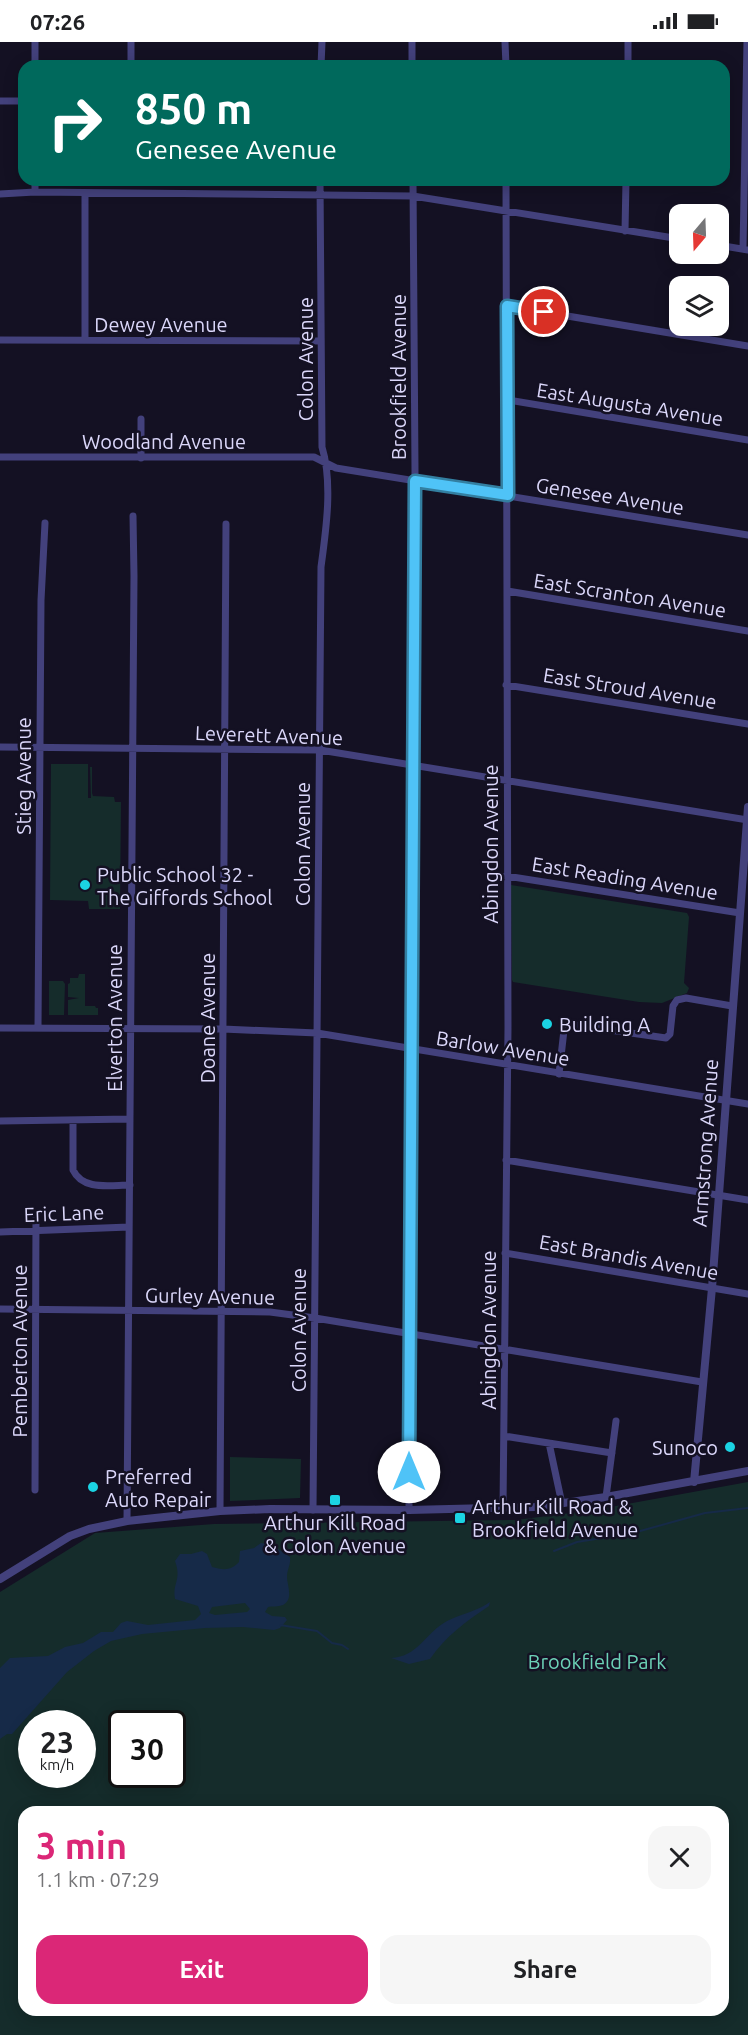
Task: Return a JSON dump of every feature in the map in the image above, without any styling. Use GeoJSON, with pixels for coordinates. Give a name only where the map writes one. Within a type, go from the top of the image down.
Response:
{"type":"FeatureCollection","features":[{"type":"Feature","properties":{"kind":"street"},"geometry":{"type":"LineString","coordinates":[[35,42],[35,60]]}},
{"type":"Feature","properties":{"kind":"street"},"geometry":{"type":"LineString","coordinates":[[131,42],[131,60]]}},
{"type":"Feature","properties":{"kind":"street"},"geometry":{"type":"LineString","coordinates":[[321,60],[322,42]]}},
{"type":"Feature","properties":{"kind":"street"},"geometry":{"type":"LineString","coordinates":[[412,42],[412,60]]}},
{"type":"Feature","properties":{"kind":"street"},"geometry":{"type":"LineString","coordinates":[[506,42],[506,60]]}},
{"type":"Feature","properties":{"kind":"street"},"geometry":{"type":"LineString","coordinates":[[628,42],[628,60]]}},
{"type":"Feature","properties":{"kind":"street"},"geometry":{"type":"LineString","coordinates":[[729,248],[746,250],[747,42]]}},
{"type":"Feature","properties":{"kind":"street"},"geometry":{"type":"LineString","coordinates":[[0,101],[18,101]]}},
{"type":"Feature","properties":{"kind":"street"},"geometry":{"type":"LineString","coordinates":[[35,186],[35,192]]}},
{"type":"Feature","properties":{"kind":"street","name":"Colon Avenue"},"geometry":{"type":"LineString","coordinates":[[313,1510],[321,567],[327,529],[326,463],[322,447],[320,186]]}},
{"type":"Feature","properties":{"kind":"street","name":"Brookfield Avenue"},"geometry":{"type":"LineString","coordinates":[[409,1510],[415,481],[413,186]]}},
{"type":"Feature","properties":{"kind":"street","name":"Abingdon Avenue"},"geometry":{"type":"LineString","coordinates":[[503,1508],[507,1160],[506,186]]}},
{"type":"Feature","properties":{"kind":"street"},"geometry":{"type":"LineString","coordinates":[[625,231],[626,186]]}},
{"type":"Feature","properties":{"kind":"street"},"geometry":{"type":"LineString","coordinates":[[0,194],[35,192],[413,196],[669,237]]}},
{"type":"Feature","properties":{"kind":"street"},"geometry":{"type":"LineString","coordinates":[[85,194],[86,340]]}},
{"type":"Feature","properties":{"kind":"street"},"geometry":{"type":"LineString","coordinates":[[507,306],[748,346]]}},
{"type":"Feature","properties":{"kind":"street","name":"Dewey Avenue"},"geometry":{"type":"LineString","coordinates":[[0,340],[321,340]]}},
{"type":"Feature","properties":{"kind":"street","name":"East Augusta Avenue"},"geometry":{"type":"LineString","coordinates":[[508,400],[748,440]]}},
{"type":"Feature","properties":{"kind":"street"},"geometry":{"type":"LineString","coordinates":[[141,418],[141,458]]}},
{"type":"Feature","properties":{"kind":"street","name":"Woodland Avenue"},"geometry":{"type":"LineString","coordinates":[[0,457],[314,457],[326,463]]}},
{"type":"Feature","properties":{"kind":"street","name":"Genesee Avenue"},"geometry":{"type":"LineString","coordinates":[[326,463],[336,468],[748,535]]}},
{"type":"Feature","properties":{"kind":"street","name":"Elverton Avenue"},"geometry":{"type":"LineString","coordinates":[[127,1521],[133,516]]}},
{"type":"Feature","properties":{"kind":"street","name":"Stieg Avenue"},"geometry":{"type":"LineString","coordinates":[[38,1028],[41,600],[45,524]]}},
{"type":"Feature","properties":{"kind":"street","name":"Doane Avenue"},"geometry":{"type":"LineString","coordinates":[[220,1512],[226,524]]}},
{"type":"Feature","properties":{"kind":"street","name":"East Scranton Avenue"},"geometry":{"type":"LineString","coordinates":[[507,591],[748,631]]}},
{"type":"Feature","properties":{"kind":"street","name":"East Stroud Avenue"},"geometry":{"type":"LineString","coordinates":[[506,685],[748,724]]}},
{"type":"Feature","properties":{"kind":"street","name":"Leverett Avenue"},"geometry":{"type":"LineString","coordinates":[[0,747],[320,750],[748,820]]}},
{"type":"Feature","properties":{"kind":"street","name":"Armstrong Avenue"},"geometry":{"type":"LineString","coordinates":[[694,1482],[712,1288],[748,807]]}},
{"type":"Feature","properties":{"kind":"street","name":"East Reading Avenue"},"geometry":{"type":"LineString","coordinates":[[506,876],[740,913]]}},
{"type":"Feature","properties":{"kind":"street"},"geometry":{"type":"LineString","coordinates":[[560,1074],[566,1025],[666,1038],[670,1034],[673,1006],[677,1000],[686,998],[732,1006]]}},
{"type":"Feature","properties":{"kind":"street","name":"Barlow Avenue"},"geometry":{"type":"LineString","coordinates":[[0,1028],[223,1029],[317,1033],[748,1104]]}},
{"type":"Feature","properties":{"kind":"street"},"geometry":{"type":"LineString","coordinates":[[0,1121],[130,1119]]}},
{"type":"Feature","properties":{"kind":"street"},"geometry":{"type":"LineString","coordinates":[[73,1121],[73,1170],[76,1176],[81,1181],[97,1186],[130,1185]]}},
{"type":"Feature","properties":{"kind":"street"},"geometry":{"type":"LineString","coordinates":[[507,1160],[748,1200]]}},
{"type":"Feature","properties":{"kind":"street","name":"Pemberton Avenue"},"geometry":{"type":"LineString","coordinates":[[35,1490],[36,1213]]}},
{"type":"Feature","properties":{"kind":"street","name":"Eric Lane"},"geometry":{"type":"LineString","coordinates":[[0,1232],[129,1227]]}},
{"type":"Feature","properties":{"kind":"street","name":"East Brandis Avenue"},"geometry":{"type":"LineString","coordinates":[[505,1253],[748,1294]]}},
{"type":"Feature","properties":{"kind":"street","name":"Gurley Avenue"},"geometry":{"type":"LineString","coordinates":[[0,1309],[270,1312],[702,1382]]}},
{"type":"Feature","properties":{"kind":"street"},"geometry":{"type":"LineString","coordinates":[[606,1497],[616,1421]]}},
{"type":"Feature","properties":{"kind":"street"},"geometry":{"type":"LineString","coordinates":[[504,1436],[612,1453]]}},
{"type":"Feature","properties":{"kind":"street"},"geometry":{"type":"LineString","coordinates":[[549,1443],[562,1504]]}},
{"type":"Feature","properties":{"kind":"street"},"geometry":{"type":"LineString","coordinates":[[0,1579],[70,1536],[89,1528],[127,1521],[220,1512],[503,1508],[562,1504],[748,1471]]}},
{"type":"Feature","properties":{"kind":"green space"},"geometry":{"type":"Polygon","coordinates":[[[51,764],[88,764],[88,798],[91,798],[90,767],[92,767],[93,796],[114,797],[115,802],[121,802],[120,909],[89,909],[88,901],[50,900],[51,764]]]}},
{"type":"Feature","properties":{"kind":"green space"},"geometry":{"type":"Polygon","coordinates":[[[511,885],[687,913],[689,917],[684,983],[689,988],[687,993],[662,1003],[639,1002],[513,982],[511,885]]]}},
{"type":"Feature","properties":{"kind":"green space"},"geometry":{"type":"Polygon","coordinates":[[[79,974],[85,974],[85,1006],[98,1008],[98,1015],[68,1015],[68,1000],[79,998],[68,997],[68,984],[70,978],[78,978],[79,974]]]}},
{"type":"Feature","properties":{"kind":"green space"},"geometry":{"type":"Polygon","coordinates":[[[49,981],[63,981],[65,984],[64,1015],[49,1015],[49,981]]]}},
{"type":"Feature","properties":{"kind":"green space"},"geometry":{"type":"Polygon","coordinates":[[[230,1457],[301,1459],[300,1498],[230,1501],[230,1457]]]}},
{"type":"Feature","properties":{"kind":"green space","name":"Brookfield Park"},"geometry":{"type":"Polygon","coordinates":[[[748,1482],[748,2035],[0,2035],[0,1592],[95,1533],[214,1524],[516,1520],[594,1510],[748,1482]]]}},
{"type":"Feature","properties":{"kind":"water"},"geometry":{"type":"Polygon","coordinates":[[[261,1543],[272,1545],[290,1557],[287,1577],[288,1599],[283,1605],[268,1607],[265,1612],[272,1616],[285,1617],[287,1620],[280,1628],[274,1630],[243,1627],[205,1628],[142,1634],[111,1641],[67,1672],[33,1710],[18,1710],[18,1727],[12,1734],[7,1734],[0,1739],[0,1668],[10,1658],[48,1656],[65,1647],[83,1643],[101,1632],[113,1632],[121,1623],[127,1621],[148,1625],[195,1620],[201,1614],[198,1606],[175,1599],[178,1573],[175,1561],[180,1554],[202,1551],[207,1554],[212,1567],[227,1569],[239,1562],[240,1551],[254,1548],[261,1543]],[[245,1603],[212,1607],[209,1613],[215,1615],[247,1612],[250,1609],[245,1603]]]}},
{"type":"Feature","properties":{"kind":"water"},"geometry":{"type":"Polygon","coordinates":[[[490,1602],[489,1606],[449,1636],[430,1659],[409,1664],[391,1658],[400,1657],[415,1649],[447,1621],[490,1602]]]}},
{"type":"Feature","properties":{"kind":"waterway"},"geometry":{"type":"LineString","coordinates":[[554,1551],[577,1542],[633,1533],[705,1513],[748,1508]]}},
{"type":"Feature","properties":{"kind":"waterway"},"geometry":{"type":"LineString","coordinates":[[280,1625],[317,1631],[332,1643],[348,1649]]}},
{"type":"Feature","properties":{"kind":"place","name":"Public School 32 - The Giffords School"},"geometry":{"type":"Point","coordinates":[85,885]}},
{"type":"Feature","properties":{"kind":"place","name":"Building A"},"geometry":{"type":"Point","coordinates":[547,1024]}},
{"type":"Feature","properties":{"kind":"place","name":"Sunoco"},"geometry":{"type":"Point","coordinates":[730,1447]}},
{"type":"Feature","properties":{"kind":"place","name":"Preferred Auto Repair"},"geometry":{"type":"Point","coordinates":[93,1487]}},
{"type":"Feature","properties":{"kind":"place","name":"Arthur Kill Road & Colon Avenue"},"geometry":{"type":"Point","coordinates":[335,1500]}},
{"type":"Feature","properties":{"kind":"place","name":"Arthur Kill Road & Brookfield Avenue"},"geometry":{"type":"Point","coordinates":[460,1518]}},
{"type":"Feature","properties":{"kind":"route"},"geometry":{"type":"LineString","coordinates":[[409,1472],[415,481],[508,495],[507,306],[544,312]]}}]}
